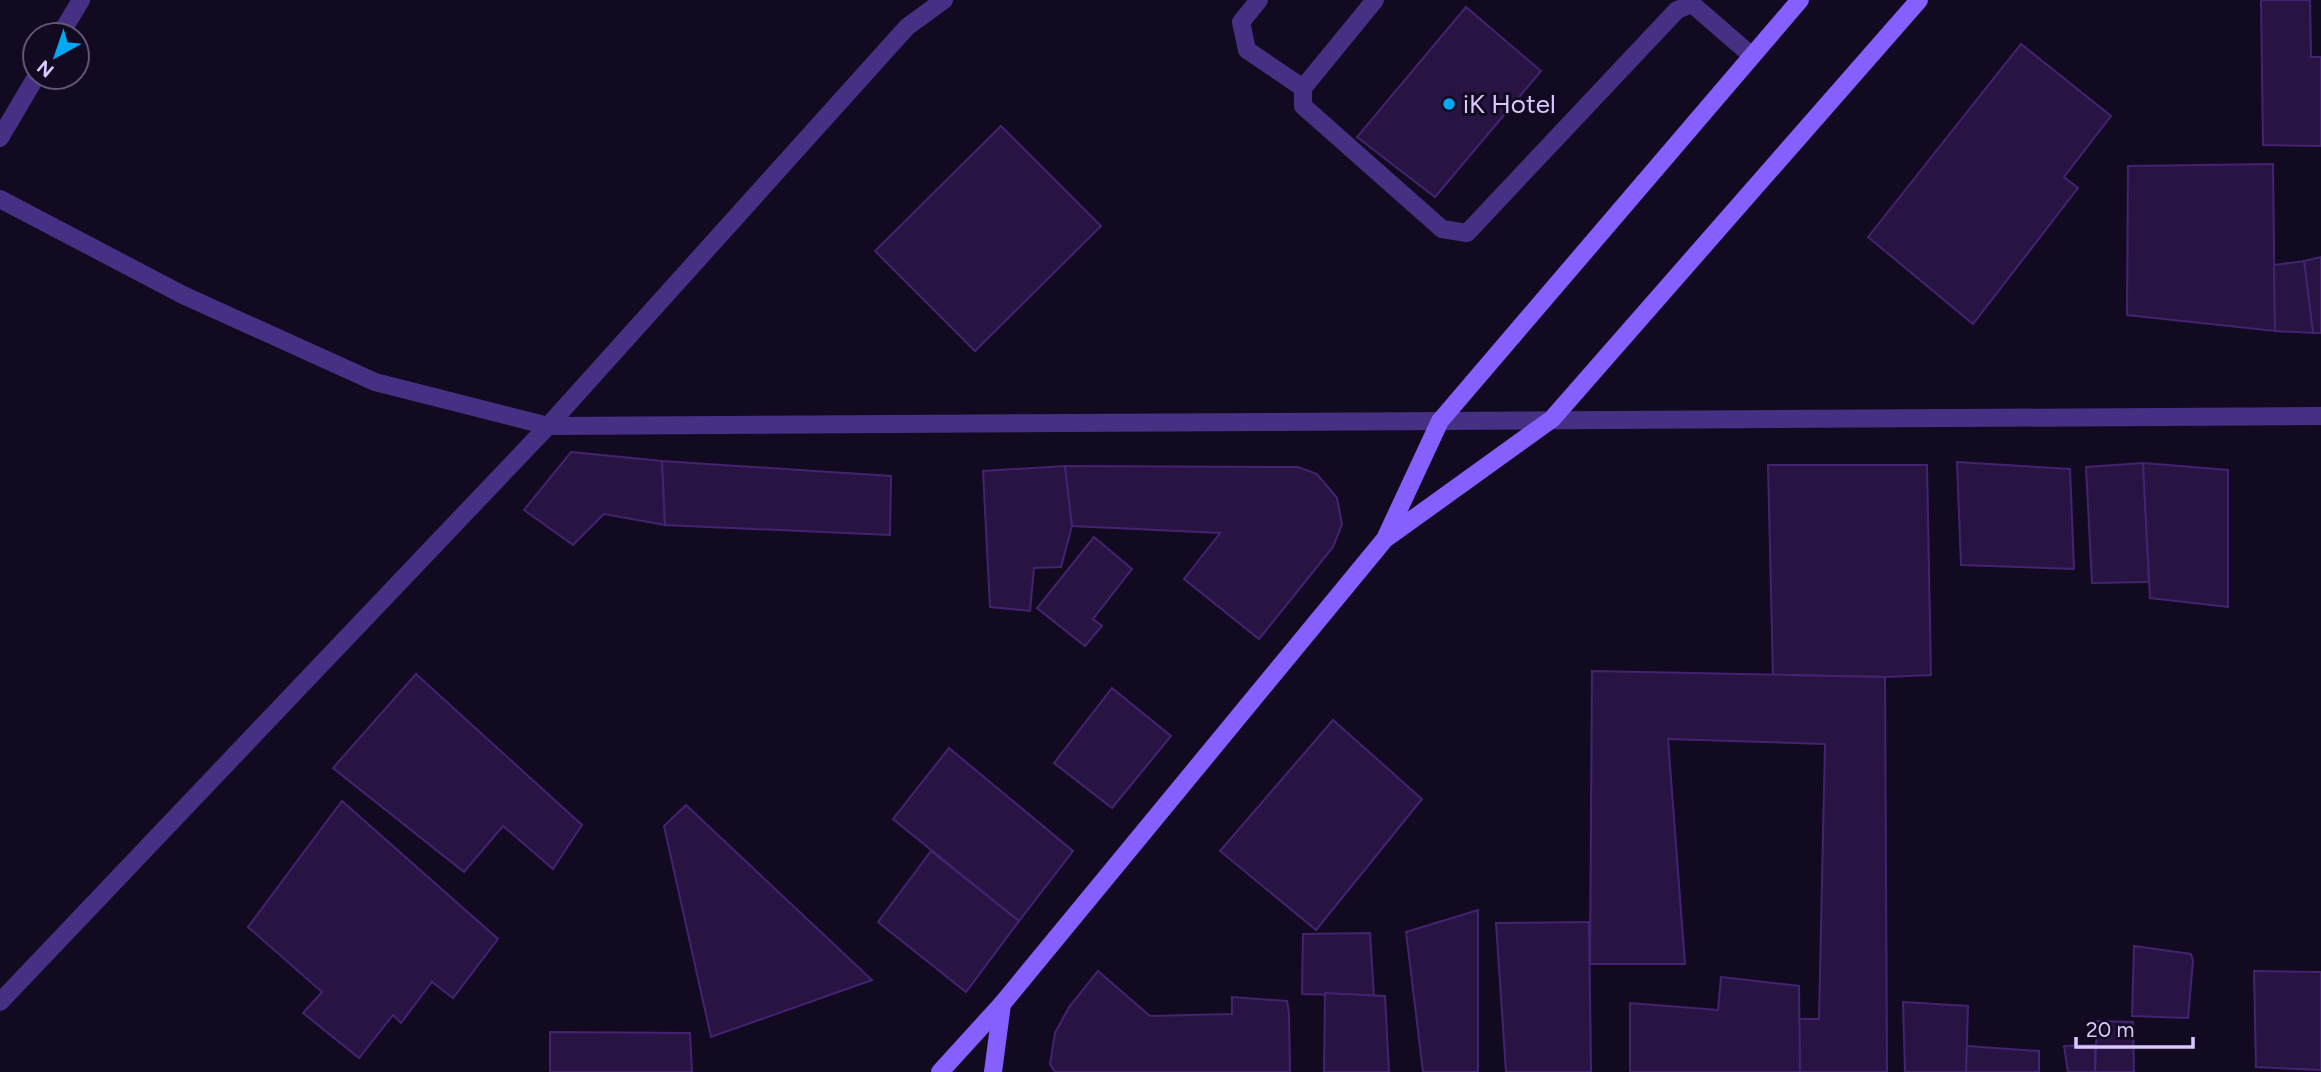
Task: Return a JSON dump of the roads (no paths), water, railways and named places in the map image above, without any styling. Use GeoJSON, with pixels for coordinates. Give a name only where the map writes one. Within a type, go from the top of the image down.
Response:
{"type":"FeatureCollection","features":[{"type":"Feature","properties":{"kind":"main road"},"geometry":{"type":"LineString","coordinates":[[940,1072],[1002,1004],[1385,539],[1440,421],[1800,0]]}},
{"type":"Feature","properties":{"kind":"main road"},"geometry":{"type":"LineString","coordinates":[[1385,539],[1552,419],[1919,0]]}},
{"type":"Feature","properties":{"kind":"main road"},"geometry":{"type":"LineString","coordinates":[[993,1072],[1002,1004]]}},
{"type":"Feature","properties":{"kind":"street"},"geometry":{"type":"LineString","coordinates":[[68,21],[81,0]]}},
{"type":"Feature","properties":{"kind":"street"},"geometry":{"type":"LineString","coordinates":[[0,1002],[548,426],[908,27],[944,0]]}},
{"type":"Feature","properties":{"kind":"street"},"geometry":{"type":"LineString","coordinates":[[1259,0],[1241,22],[1247,50],[1303,88]]}},
{"type":"Feature","properties":{"kind":"street"},"geometry":{"type":"LineString","coordinates":[[1375,0],[1303,88],[1303,106],[1442,229],[1467,233],[1677,10],[1692,4],[1752,56]]}},
{"type":"Feature","properties":{"kind":"street"},"geometry":{"type":"LineString","coordinates":[[0,138],[28,91]]}},
{"type":"Feature","properties":{"kind":"street"},"geometry":{"type":"LineString","coordinates":[[0,199],[183,295],[375,382],[548,426],[2321,416]]}},
{"type":"Feature","properties":{"kind":"place","name":"iK Hotel"},"geometry":{"type":"Point","coordinates":[1449,104]}}]}
